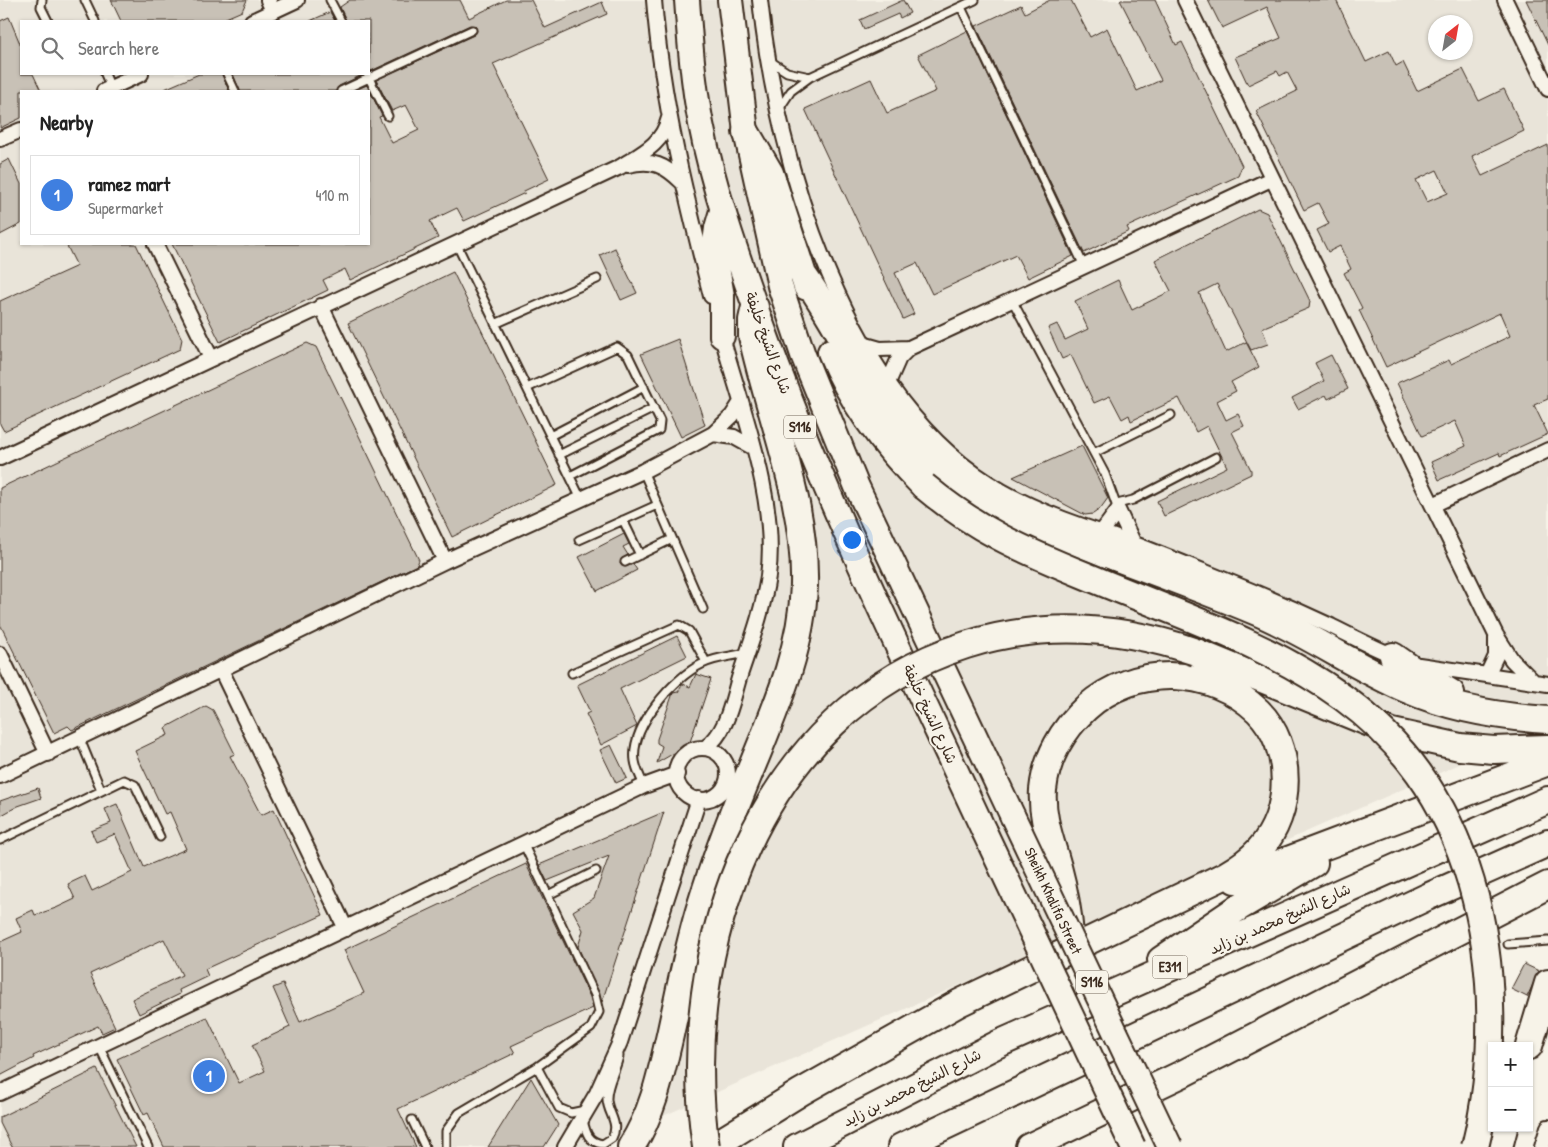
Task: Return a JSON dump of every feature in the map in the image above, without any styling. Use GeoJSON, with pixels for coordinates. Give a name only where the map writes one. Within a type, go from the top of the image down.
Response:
{"type":"FeatureCollection","features":[{"type":"Feature","properties":{"kind":"highway","name":"شارع الشيخ خليفة"},"geometry":{"type":"LineString","coordinates":[[687,0],[694,82],[711,168],[722,211],[755,306],[810,452],[1128,1140]]}},
{"type":"Feature","properties":{"kind":"highway","name":"شارع الشيخ خليفة"},"geometry":{"type":"LineString","coordinates":[[730,0],[746,132],[780,286],[820,400],[857,487],[1013,817]]}},
{"type":"Feature","properties":{"kind":"highway"},"geometry":{"type":"LineString","coordinates":[[746,132],[770,173],[801,272],[839,371],[856,402],[898,460],[924,486],[947,506],[998,538],[1292,663],[1353,704],[1406,756],[1435,796],[1457,841],[1473,889],[1484,939],[1489,1038],[1486,1088],[1476,1147]]}},
{"type":"Feature","properties":{"kind":"highway"},"geometry":{"type":"LineString","coordinates":[[722,211],[714,250],[722,296],[722,336]]}},
{"type":"Feature","properties":{"kind":"highway"},"geometry":{"type":"LineString","coordinates":[[801,272],[819,298],[860,372],[880,401],[924,455],[972,493],[1038,528],[1259,613],[1408,690],[1435,699],[1490,712],[1548,720]]}},
{"type":"Feature","properties":{"kind":"highway"},"geometry":{"type":"LineString","coordinates":[[631,1147],[649,1112],[660,1081],[699,912],[717,854],[778,704],[792,663],[800,624],[804,584],[803,546],[796,500],[752,336],[752,320],[755,306]]}},
{"type":"Feature","properties":{"kind":"highway"},"geometry":{"type":"LineString","coordinates":[[706,1147],[700,1082],[700,1048],[705,991],[716,935],[733,880],[756,828],[784,780],[818,738],[859,701],[904,671],[954,649],[980,641],[1034,631],[1089,629],[1143,636],[1196,652],[1392,732],[1460,746],[1494,750],[1548,748]]}},
{"type":"Feature","properties":{"kind":"highway"},"geometry":{"type":"LineString","coordinates":[[1393,656],[1440,687],[1490,712]]}},
{"type":"Feature","properties":{"kind":"highway"},"geometry":{"type":"LineString","coordinates":[[712,1147],[801,1092],[959,1003],[1226,875],[1244,864],[1260,849],[1272,832],[1281,812],[1285,791],[1285,770],[1280,749],[1271,729],[1259,712],[1239,696],[1216,684],[1191,677],[1165,675],[1140,679],[1108,692],[1094,701],[1074,719],[1059,740],[1049,763],[1044,789],[1043,815],[1063,890],[1070,938]]}},
{"type":"Feature","properties":{"kind":"highway"},"geometry":{"type":"LineString","coordinates":[[1130,921],[1307,852],[1548,762]]}},
{"type":"Feature","properties":{"kind":"highway","name":"شارع الشيخ محمد بن زايد"},"geometry":{"type":"LineString","coordinates":[[797,1147],[996,1045],[1548,800]]}},
{"type":"Feature","properties":{"kind":"highway","name":"Sheikh Khalifa Street"},"geometry":{"type":"LineString","coordinates":[[1013,817],[1170,1147]]}},
{"type":"Feature","properties":{"kind":"highway"},"geometry":{"type":"LineString","coordinates":[[1119,990],[1190,938],[1240,906],[1336,851],[1399,819]]}},
{"type":"Feature","properties":{"kind":"highway"},"geometry":{"type":"LineString","coordinates":[[902,1147],[1427,897],[1548,843]]}},
{"type":"Feature","properties":{"kind":"highway"},"geometry":{"type":"LineString","coordinates":[[1030,1145],[1184,1073],[1548,885]]}},
{"type":"Feature","properties":{"kind":"highway"},"geometry":{"type":"LineString","coordinates":[[1530,1042],[1548,983]]}},
{"type":"Feature","properties":{"kind":"highway"},"geometry":{"type":"LineString","coordinates":[[1499,1147],[1503,1132]]}},
{"type":"Feature","properties":{"kind":"street"},"geometry":{"type":"LineString","coordinates":[[253,20],[270,6],[297,0]]}},
{"type":"Feature","properties":{"kind":"street"},"geometry":{"type":"LineString","coordinates":[[654,0],[659,59],[682,182],[722,336],[742,402],[764,494],[770,548],[764,602],[723,728],[712,744],[705,748],[694,749],[685,755],[679,763],[677,774],[683,791],[699,799],[716,796],[724,788],[728,777],[726,765],[720,756],[705,748]]}},
{"type":"Feature","properties":{"kind":"street"},"geometry":{"type":"LineString","coordinates":[[760,0],[768,59],[778,111],[817,244],[832,281],[888,382],[942,447],[981,477],[1026,503],[1278,602],[1393,656],[1421,666],[1541,683]]}},
{"type":"Feature","properties":{"kind":"street"},"geometry":{"type":"LineString","coordinates":[[1185,0],[1496,635],[1512,660],[1541,683]]}},
{"type":"Feature","properties":{"kind":"street"},"geometry":{"type":"LineString","coordinates":[[1505,0],[1548,89]]}},
{"type":"Feature","properties":{"kind":"street"},"geometry":{"type":"LineString","coordinates":[[107,90],[139,75]]}},
{"type":"Feature","properties":{"kind":"street"},"geometry":{"type":"LineString","coordinates":[[0,458],[620,167],[654,146],[664,133],[670,118]]}},
{"type":"Feature","properties":{"kind":"street"},"geometry":{"type":"LineString","coordinates":[[0,139],[20,130]]}},
{"type":"Feature","properties":{"kind":"street"},"geometry":{"type":"LineString","coordinates":[[620,167],[639,162],[654,163],[668,169],[682,182]]}},
{"type":"Feature","properties":{"kind":"street"},"geometry":{"type":"LineString","coordinates":[[888,382],[899,358],[909,348],[1271,179]]}},
{"type":"Feature","properties":{"kind":"street"},"geometry":{"type":"LineString","coordinates":[[155,245],[211,358]]}},
{"type":"Feature","properties":{"kind":"street"},"geometry":{"type":"LineString","coordinates":[[321,306],[444,561]]}},
{"type":"Feature","properties":{"kind":"street"},"geometry":{"type":"LineString","coordinates":[[866,345],[880,349],[909,348]]}},
{"type":"Feature","properties":{"kind":"street"},"geometry":{"type":"LineString","coordinates":[[0,776],[80,739],[444,561],[642,471],[713,434],[732,416],[742,402]]}},
{"type":"Feature","properties":{"kind":"street"},"geometry":{"type":"LineString","coordinates":[[713,434],[734,438],[752,447]]}},
{"type":"Feature","properties":{"kind":"street"},"geometry":{"type":"LineString","coordinates":[[1432,505],[1548,450]]}},
{"type":"Feature","properties":{"kind":"street"},"geometry":{"type":"LineString","coordinates":[[1100,533],[1118,507]]}},
{"type":"Feature","properties":{"kind":"street"},"geometry":{"type":"LineString","coordinates":[[1118,507],[1134,544]]}},
{"type":"Feature","properties":{"kind":"street"},"geometry":{"type":"LineString","coordinates":[[1487,675],[1496,656],[1496,635]]}},
{"type":"Feature","properties":{"kind":"street"},"geometry":{"type":"LineString","coordinates":[[0,654],[48,754]]}},
{"type":"Feature","properties":{"kind":"street"},"geometry":{"type":"LineString","coordinates":[[222,670],[346,929]]}},
{"type":"Feature","properties":{"kind":"street"},"geometry":{"type":"LineString","coordinates":[[0,1093],[524,845],[644,786],[677,774]]}},
{"type":"Feature","properties":{"kind":"street"},"geometry":{"type":"LineString","coordinates":[[565,1147],[585,1113],[620,1042],[699,799]]}},
{"type":"Feature","properties":{"kind":"street"},"geometry":{"type":"LineString","coordinates":[[1542,1147],[1548,1127]]}},
{"type":"Feature","properties":{"kind":"lane"},"geometry":{"type":"LineString","coordinates":[[42,0],[41,6],[48,20]]}},
{"type":"Feature","properties":{"kind":"lane"},"geometry":{"type":"LineString","coordinates":[[84,0],[94,20]]}},
{"type":"Feature","properties":{"kind":"lane"},"geometry":{"type":"LineString","coordinates":[[330,0],[340,20]]}},
{"type":"Feature","properties":{"kind":"lane"},"geometry":{"type":"LineString","coordinates":[[778,111],[791,91],[810,78],[975,0]]}},
{"type":"Feature","properties":{"kind":"lane"},"geometry":{"type":"LineString","coordinates":[[961,7],[1084,266]]}},
{"type":"Feature","properties":{"kind":"lane"},"geometry":{"type":"LineString","coordinates":[[343,90],[368,76],[472,30]]}},
{"type":"Feature","properties":{"kind":"lane"},"geometry":{"type":"LineString","coordinates":[[768,59],[787,72],[810,78]]}},
{"type":"Feature","properties":{"kind":"lane"},"geometry":{"type":"LineString","coordinates":[[105,75],[107,90]]}},
{"type":"Feature","properties":{"kind":"lane"},"geometry":{"type":"LineString","coordinates":[[227,75],[235,90]]}},
{"type":"Feature","properties":{"kind":"lane"},"geometry":{"type":"LineString","coordinates":[[368,76],[388,116]]}},
{"type":"Feature","properties":{"kind":"lane"},"geometry":{"type":"LineString","coordinates":[[456,244],[581,499]]}},
{"type":"Feature","properties":{"kind":"lane"},"geometry":{"type":"LineString","coordinates":[[496,324],[597,279]]}},
{"type":"Feature","properties":{"kind":"lane"},"geometry":{"type":"LineString","coordinates":[[1012,300],[1110,484],[1118,507],[1216,457]]}},
{"type":"Feature","properties":{"kind":"lane"},"geometry":{"type":"LineString","coordinates":[[527,388],[617,346],[625,351],[644,387],[661,424],[657,432],[570,476]]}},
{"type":"Feature","properties":{"kind":"lane"},"geometry":{"type":"LineString","coordinates":[[550,436],[644,387]]}},
{"type":"Feature","properties":{"kind":"lane"},"geometry":{"type":"LineString","coordinates":[[560,455],[654,408]]}},
{"type":"Feature","properties":{"kind":"lane"},"geometry":{"type":"LineString","coordinates":[[1094,453],[1171,415]]}},
{"type":"Feature","properties":{"kind":"lane"},"geometry":{"type":"LineString","coordinates":[[642,471],[703,609]]}},
{"type":"Feature","properties":{"kind":"lane"},"geometry":{"type":"LineString","coordinates":[[579,540],[657,505]]}},
{"type":"Feature","properties":{"kind":"lane"},"geometry":{"type":"LineString","coordinates":[[623,520],[640,555]]}},
{"type":"Feature","properties":{"kind":"lane"},"geometry":{"type":"LineString","coordinates":[[625,562],[672,539]]}},
{"type":"Feature","properties":{"kind":"lane"},"geometry":{"type":"LineString","coordinates":[[572,673],[675,625],[683,626],[689,631],[706,662]]}},
{"type":"Feature","properties":{"kind":"lane"},"geometry":{"type":"LineString","coordinates":[[644,786],[635,760],[643,729],[656,705],[677,681],[706,662],[747,653]]}},
{"type":"Feature","properties":{"kind":"lane"},"geometry":{"type":"LineString","coordinates":[[80,739],[101,790]]}},
{"type":"Feature","properties":{"kind":"lane"},"geometry":{"type":"LineString","coordinates":[[0,840],[124,780],[135,785],[160,837]]}},
{"type":"Feature","properties":{"kind":"lane"},"geometry":{"type":"LineString","coordinates":[[446,1147],[446,1131],[458,1113],[537,1067],[586,1032],[595,1024],[599,1012],[595,995],[524,845]]}},
{"type":"Feature","properties":{"kind":"lane"},"geometry":{"type":"LineString","coordinates":[[548,895],[596,870]]}},
{"type":"Feature","properties":{"kind":"lane"},"geometry":{"type":"LineString","coordinates":[[1508,944],[1548,941]]}},
{"type":"Feature","properties":{"kind":"lane"},"geometry":{"type":"LineString","coordinates":[[537,1067],[559,1108],[571,1113],[585,1113],[585,1132],[592,1141],[602,1144],[612,1138],[616,1127],[609,1110],[607,1092],[619,1059],[620,1042]]}},
{"type":"Feature","properties":{"kind":"lane"},"geometry":{"type":"LineString","coordinates":[[99,1046],[148,1147]]}},
{"type":"Feature","properties":{"kind":"lane"},"geometry":{"type":"LineString","coordinates":[[412,1120],[425,1147]]}},
{"type":"Feature","properties":{"kind":"shaded area"},"geometry":{"type":"Polygon","coordinates":[[[0,0],[1548,0],[1548,725],[593,1147],[0,1147],[0,0]]]}},
{"type":"Feature","properties":{"kind":"building"},"geometry":{"type":"Polygon","coordinates":[[[111,0],[247,0],[242,11],[221,20],[121,20],[111,0]]]}},
{"type":"Feature","properties":{"kind":"building"},"geometry":{"type":"Polygon","coordinates":[[[350,0],[460,0],[469,18],[506,0],[531,0],[545,28],[602,2],[607,14],[493,64],[549,179],[524,191],[525,193],[464,221],[457,208],[430,221],[438,238],[350,280],[345,269],[323,280],[328,290],[220,342],[172,245],[370,245],[370,91],[382,116],[379,117],[392,143],[419,130],[406,105],[392,111],[376,80],[474,35],[477,31],[475,26],[470,25],[371,71],[370,20],[346,20],[340,7],[350,0]]]}},
{"type":"Feature","properties":{"kind":"building"},"geometry":{"type":"Polygon","coordinates":[[[903,0],[910,13],[900,18],[898,14],[864,29],[860,20],[903,0]]]}},
{"type":"Feature","properties":{"kind":"building"},"geometry":{"type":"Polygon","coordinates":[[[1050,0],[1071,0],[1090,37],[1107,28],[1137,91],[1161,80],[1120,0],[1155,0],[1176,45],[1182,42],[1242,166],[1238,176],[1127,227],[1129,231],[1084,253],[976,26],[1021,5],[1025,13],[1050,0]]]}},
{"type":"Feature","properties":{"kind":"building"},"geometry":{"type":"Polygon","coordinates":[[[1208,0],[1336,0],[1366,62],[1389,51],[1396,66],[1403,62],[1417,91],[1463,69],[1479,101],[1504,89],[1524,131],[1472,156],[1482,176],[1548,145],[1548,399],[1534,405],[1548,434],[1500,456],[1499,453],[1439,480],[1431,462],[1466,446],[1455,421],[1422,436],[1397,383],[1449,360],[1451,364],[1510,336],[1500,313],[1386,367],[1359,310],[1362,308],[1344,273],[1351,269],[1340,246],[1328,252],[1317,230],[1329,224],[1318,203],[1304,210],[1256,111],[1297,91],[1287,72],[1280,76],[1277,71],[1248,85],[1235,57],[1281,38],[1267,7],[1222,28],[1208,0]],[[1437,170],[1416,180],[1427,202],[1448,193],[1437,170]]]}},
{"type":"Feature","properties":{"kind":"building"},"geometry":{"type":"Polygon","coordinates":[[[1526,0],[1548,0],[1548,45],[1526,0]]]}},
{"type":"Feature","properties":{"kind":"building"},"geometry":{"type":"Polygon","coordinates":[[[330,12],[334,20],[312,20],[330,12]]]}},
{"type":"Feature","properties":{"kind":"building"},"geometry":{"type":"Polygon","coordinates":[[[9,17],[20,44],[20,75],[33,75],[41,90],[20,90],[20,118],[0,128],[0,21],[9,17]]]}},
{"type":"Feature","properties":{"kind":"building"},"geometry":{"type":"Polygon","coordinates":[[[967,31],[1073,256],[1028,278],[1016,255],[932,294],[917,263],[895,273],[914,314],[903,319],[805,109],[871,79],[887,113],[936,91],[918,55],[967,31]]]}},
{"type":"Feature","properties":{"kind":"building"},"geometry":{"type":"Polygon","coordinates":[[[197,75],[222,75],[229,90],[162,90],[197,75]]]}},
{"type":"Feature","properties":{"kind":"building"},"geometry":{"type":"Polygon","coordinates":[[[233,75],[362,75],[339,86],[337,90],[240,90],[233,75]]]}},
{"type":"Feature","properties":{"kind":"building"},"geometry":{"type":"Polygon","coordinates":[[[367,85],[369,90],[355,90],[367,85]]]}},
{"type":"Feature","properties":{"kind":"building"},"geometry":{"type":"Polygon","coordinates":[[[9,159],[20,182],[20,225],[0,235],[0,164],[9,159]]]}},
{"type":"Feature","properties":{"kind":"building"},"geometry":{"type":"Polygon","coordinates":[[[1258,209],[1267,213],[1310,301],[1309,308],[1262,328],[1268,344],[1251,350],[1217,284],[1199,293],[1226,352],[1246,342],[1259,367],[1231,382],[1236,391],[1217,401],[1226,420],[1238,414],[1244,426],[1232,432],[1251,470],[1251,474],[1164,516],[1157,501],[1227,467],[1207,426],[1196,432],[1179,398],[1131,421],[1129,415],[1122,419],[1110,396],[1094,403],[1071,355],[1062,359],[1048,328],[1057,324],[1065,340],[1088,329],[1075,301],[1118,280],[1132,310],[1171,291],[1155,260],[1258,209]]]}},
{"type":"Feature","properties":{"kind":"building"},"geometry":{"type":"Polygon","coordinates":[[[66,245],[136,245],[182,339],[180,349],[4,431],[0,424],[0,301],[77,266],[66,245]]]}},
{"type":"Feature","properties":{"kind":"building"},"geometry":{"type":"Polygon","coordinates":[[[615,248],[637,293],[621,300],[600,255],[615,248]]]}},
{"type":"Feature","properties":{"kind":"building"},"geometry":{"type":"Polygon","coordinates":[[[453,272],[557,485],[452,537],[348,323],[453,272]]]}},
{"type":"Feature","properties":{"kind":"building"},"geometry":{"type":"Polygon","coordinates":[[[678,339],[705,425],[681,437],[641,354],[678,339]]]}},
{"type":"Feature","properties":{"kind":"building"},"geometry":{"type":"Polygon","coordinates":[[[307,343],[316,347],[419,560],[417,565],[72,730],[68,726],[54,733],[0,624],[0,488],[307,343]]]}},
{"type":"Feature","properties":{"kind":"building"},"geometry":{"type":"Polygon","coordinates":[[[1331,355],[1348,389],[1328,399],[1326,395],[1298,409],[1292,398],[1324,381],[1315,363],[1331,355]]]}},
{"type":"Feature","properties":{"kind":"building"},"geometry":{"type":"Polygon","coordinates":[[[1082,446],[1108,498],[1100,509],[1093,514],[1085,515],[1013,477],[1082,446]]]}},
{"type":"Feature","properties":{"kind":"building"},"geometry":{"type":"Polygon","coordinates":[[[624,534],[629,544],[623,547],[628,555],[621,559],[620,564],[625,567],[633,564],[637,570],[597,591],[579,557],[624,534]]]}},
{"type":"Feature","properties":{"kind":"building"},"geometry":{"type":"Polygon","coordinates":[[[677,636],[687,656],[620,689],[637,726],[601,745],[586,714],[590,712],[577,685],[677,636]]]}},
{"type":"Feature","properties":{"kind":"building"},"geometry":{"type":"Polygon","coordinates":[[[696,674],[711,679],[687,751],[681,749],[657,763],[662,746],[657,743],[657,739],[673,693],[678,692],[683,684],[690,687],[696,674]]]}},
{"type":"Feature","properties":{"kind":"building"},"geometry":{"type":"Polygon","coordinates":[[[206,706],[213,710],[235,754],[230,756],[261,815],[274,809],[323,915],[205,969],[208,976],[179,990],[180,994],[139,1014],[132,999],[182,975],[164,939],[90,974],[115,1027],[102,1033],[98,1026],[33,1056],[34,1058],[0,1076],[0,942],[22,932],[16,918],[33,910],[35,915],[75,899],[68,884],[85,876],[92,891],[132,872],[115,834],[96,842],[91,831],[111,823],[105,809],[117,804],[144,867],[186,849],[170,812],[165,814],[135,751],[168,735],[165,728],[206,706]]]}},
{"type":"Feature","properties":{"kind":"building"},"geometry":{"type":"Polygon","coordinates":[[[611,745],[627,778],[616,783],[600,750],[611,745]]]}},
{"type":"Feature","properties":{"kind":"building"},"geometry":{"type":"Polygon","coordinates":[[[38,788],[41,798],[18,806],[0,816],[0,801],[38,788]]]}},
{"type":"Feature","properties":{"kind":"building"},"geometry":{"type":"Polygon","coordinates":[[[664,812],[602,1002],[578,947],[583,930],[573,911],[594,898],[609,856],[547,881],[539,865],[664,812]]]}},
{"type":"Feature","properties":{"kind":"building"},"geometry":{"type":"Polygon","coordinates":[[[526,864],[590,997],[593,1008],[511,1046],[515,1053],[398,1109],[416,1147],[164,1147],[148,1113],[144,1115],[117,1059],[207,1017],[239,1083],[265,1071],[252,1045],[290,1027],[273,988],[283,984],[300,1022],[364,993],[344,950],[526,864]]]}},
{"type":"Feature","properties":{"kind":"building"},"geometry":{"type":"Polygon","coordinates":[[[1524,964],[1539,971],[1527,997],[1511,989],[1524,964]]]}},
{"type":"Feature","properties":{"kind":"building"},"geometry":{"type":"Polygon","coordinates":[[[97,1069],[136,1147],[12,1147],[0,1123],[0,1117],[97,1069]]]}},
{"type":"Feature","properties":{"kind":"building"},"geometry":{"type":"Polygon","coordinates":[[[531,1078],[558,1125],[544,1147],[488,1147],[531,1078]]]}},
{"type":"Feature","properties":{"kind":"place","name":"ramez mart"},"geometry":{"type":"Point","coordinates":[209,1076]}}]}
